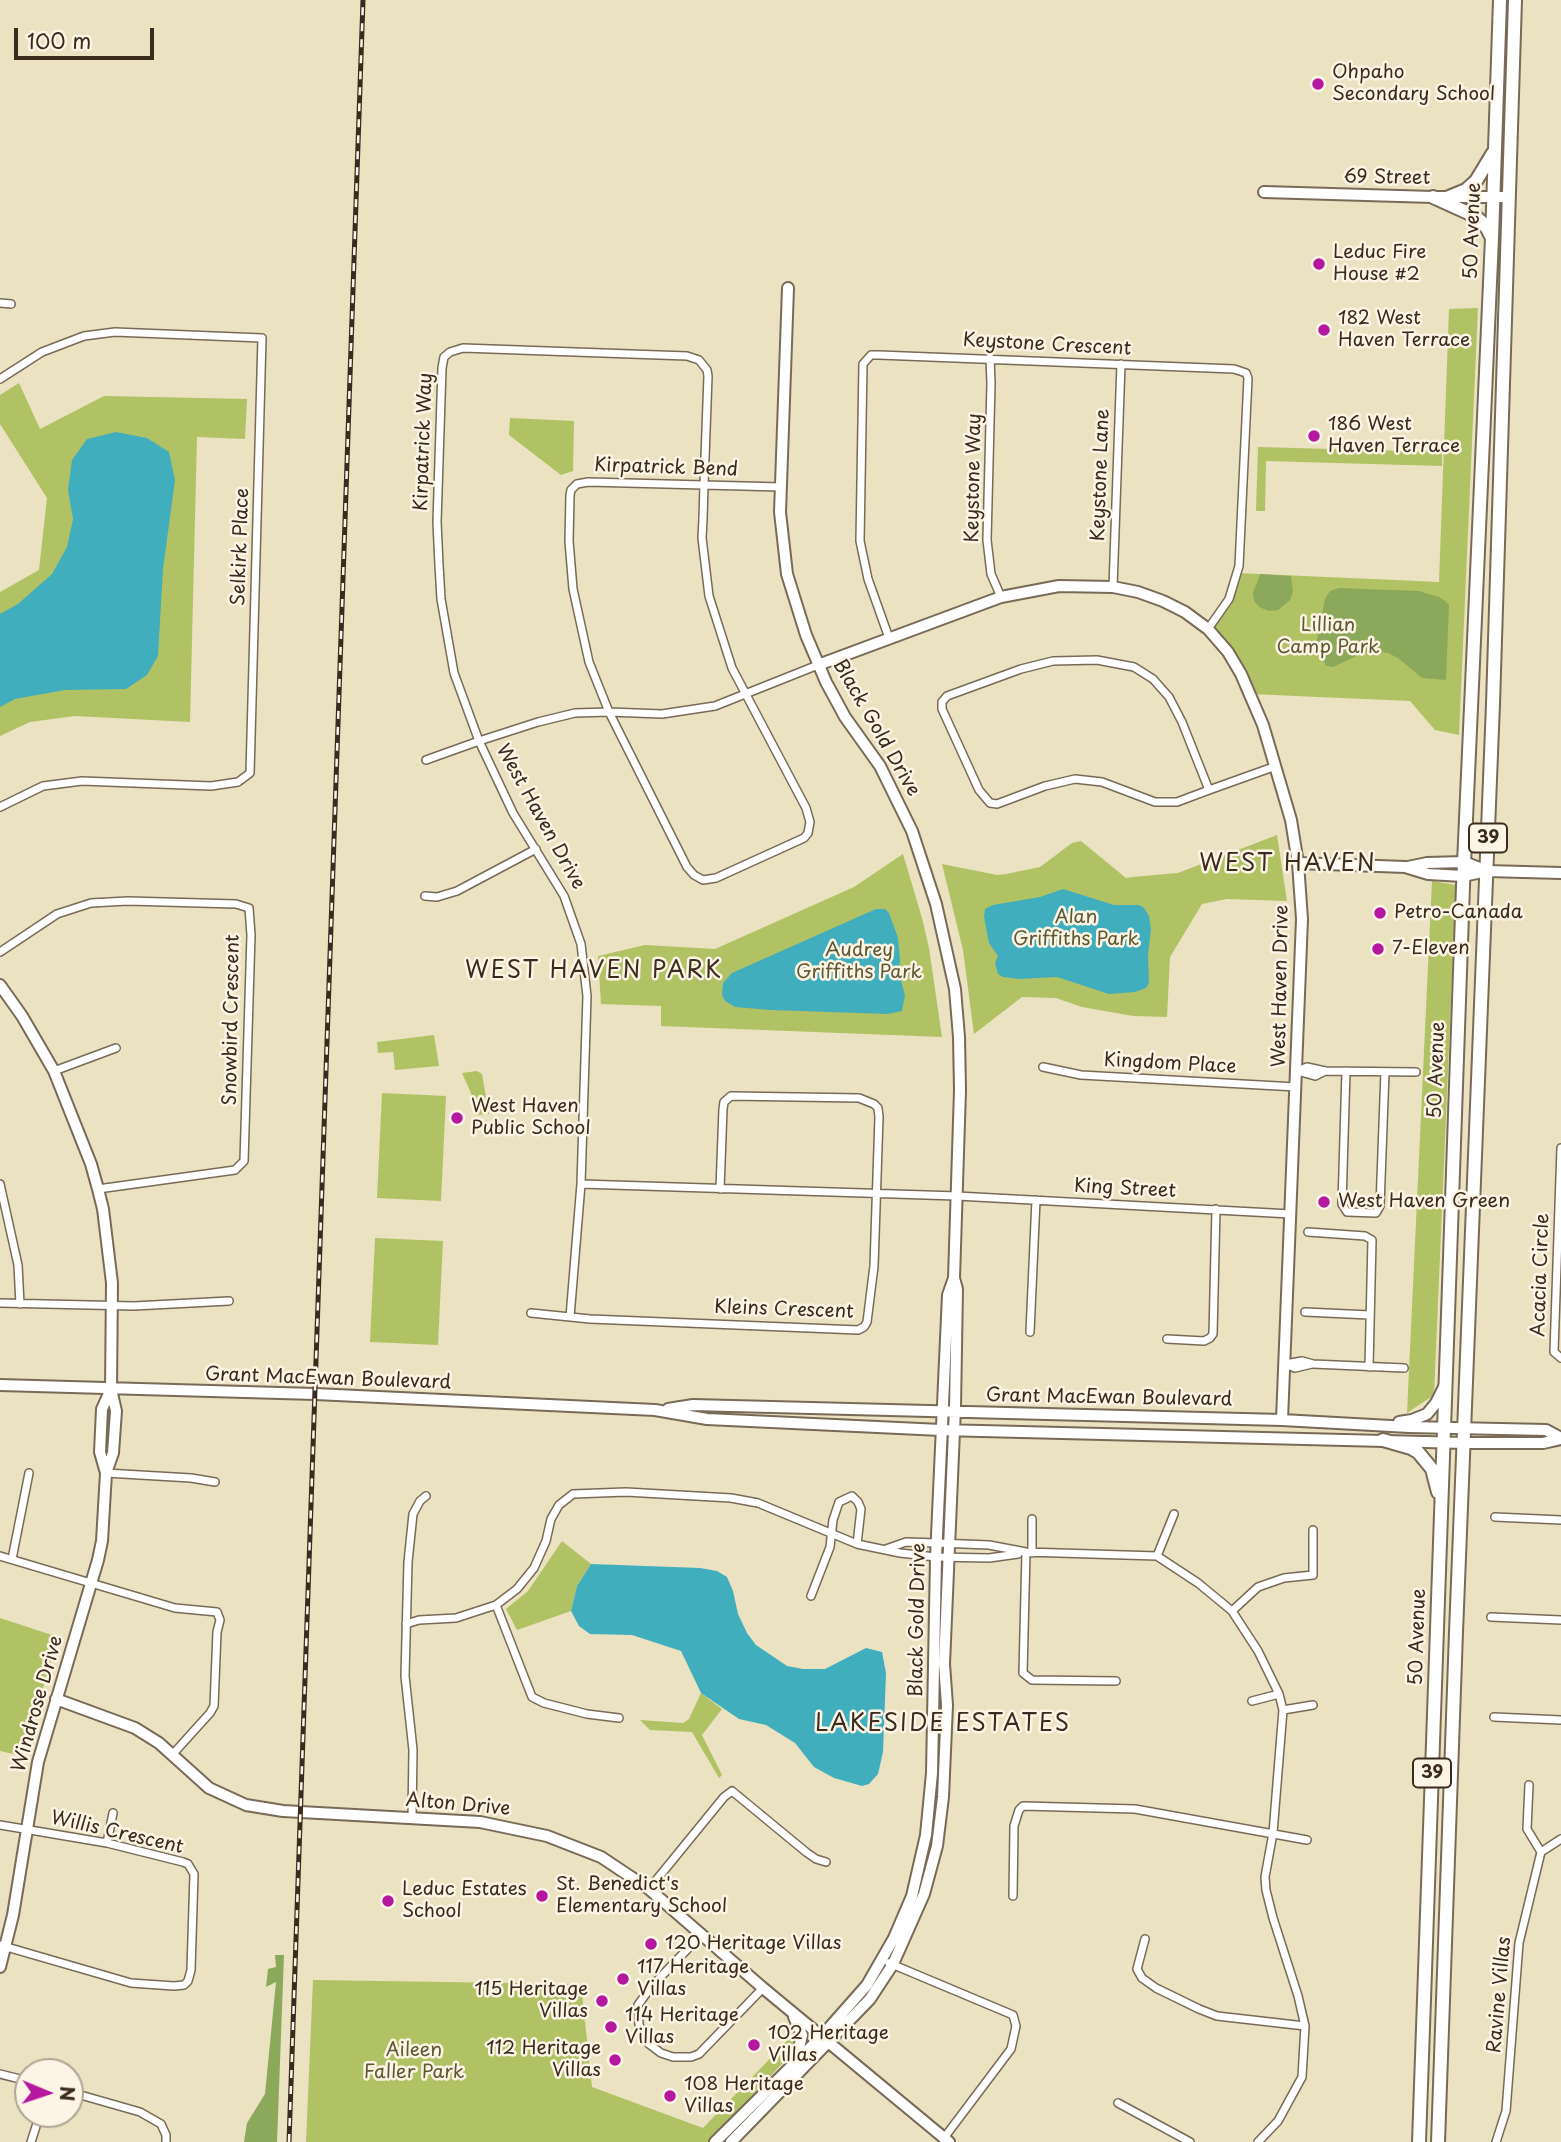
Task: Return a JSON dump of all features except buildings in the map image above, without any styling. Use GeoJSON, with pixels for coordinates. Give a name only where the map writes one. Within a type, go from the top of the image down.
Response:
{"type":"FeatureCollection","features":[{"type":"Feature","properties":{"kind":"main road","name":"50 Avenue"},"geometry":{"type":"LineString","coordinates":[[1419,2142],[1464,862],[1494,197],[1500,0]]}},
{"type":"Feature","properties":{"kind":"main road","name":"50 Avenue"},"geometry":{"type":"LineString","coordinates":[[1438,2142],[1487,871],[1515,0]]}},
{"type":"Feature","properties":{"kind":"main road"},"geometry":{"type":"LineString","coordinates":[[1449,197],[1476,181],[1495,149]]}},
{"type":"Feature","properties":{"kind":"main road","name":"69 Street"},"geometry":{"type":"LineString","coordinates":[[1264,192],[1509,197]]}},
{"type":"Feature","properties":{"kind":"main road"},"geometry":{"type":"LineString","coordinates":[[1433,197],[1475,216],[1485,225],[1492,238]]}},
{"type":"Feature","properties":{"kind":"main road","name":"Black Gold Drive"},"geometry":{"type":"LineString","coordinates":[[788,288],[781,487],[781,530],[787,574],[818,665],[835,699],[880,766],[903,810],[921,855],[936,904],[954,989],[959,1037],[954,1278],[948,1295],[949,1412],[936,1558],[930,1813],[912,1896],[888,1962]]}},
{"type":"Feature","properties":{"kind":"main road","name":"West Haven Drive"},"geometry":{"type":"LineString","coordinates":[[818,665],[1001,597],[1059,586],[1087,585],[1138,592],[1163,601],[1185,612],[1208,629],[1228,652],[1241,674],[1263,725],[1276,766],[1298,863],[1302,919],[1282,1420]]}},
{"type":"Feature","properties":{"kind":"main road"},"geometry":{"type":"LineString","coordinates":[[1298,863],[1405,867],[1427,863],[1464,862],[1487,871]]}},
{"type":"Feature","properties":{"kind":"main road"},"geometry":{"type":"LineString","coordinates":[[1405,867],[1428,874],[1464,876],[1487,871],[1561,873]]}},
{"type":"Feature","properties":{"kind":"main road","name":"Windrose Drive"},"geometry":{"type":"LineString","coordinates":[[0,985],[22,1016],[54,1071],[91,1164],[110,1260],[113,1307],[111,1390],[102,1409],[100,1452],[106,1473],[102,1541],[92,1584],[40,1753],[13,1915],[0,1966]]}},
{"type":"Feature","properties":{"kind":"main road"},"geometry":{"type":"LineString","coordinates":[[1385,1424],[1412,1420],[1427,1414],[1436,1403],[1446,1382]]}},
{"type":"Feature","properties":{"kind":"main road","name":"Grant MacEwan Boulevard"},"geometry":{"type":"LineString","coordinates":[[0,1385],[315,1394],[654,1410],[707,1419],[947,1430],[1465,1443],[1544,1443],[1561,1439]]}},
{"type":"Feature","properties":{"kind":"main road","name":"Grant MacEwan Boulevard"},"geometry":{"type":"LineString","coordinates":[[654,1410],[693,1405],[1282,1420],[1546,1430],[1561,1439]]}},
{"type":"Feature","properties":{"kind":"main road","name":"Black Gold Drive"},"geometry":{"type":"LineString","coordinates":[[731,2142],[825,2040],[870,1999],[924,1894],[941,1820],[947,1705],[944,1664],[949,1558],[947,1430]]}},
{"type":"Feature","properties":{"kind":"main road"},"geometry":{"type":"LineString","coordinates":[[1383,1440],[1411,1448],[1427,1462],[1434,1476],[1441,1511]]}},
{"type":"Feature","properties":{"kind":"main road","name":"Alton Drive"},"geometry":{"type":"LineString","coordinates":[[57,1699],[135,1728],[172,1755],[209,1788],[246,1805],[283,1811],[480,1822],[547,1836],[601,1857],[649,1889],[946,2140]]}},
{"type":"Feature","properties":{"kind":"main road"},"geometry":{"type":"LineString","coordinates":[[791,2011],[802,2035],[802,2044],[795,2061]]}},
{"type":"Feature","properties":{"kind":"main road","name":"Black Gold Drive"},"geometry":{"type":"LineString","coordinates":[[715,2142],[795,2061],[825,2040]]}},
{"type":"Feature","properties":{"kind":"street"},"geometry":{"type":"LineString","coordinates":[[0,303],[11,304]]}},
{"type":"Feature","properties":{"kind":"street","name":"Selkirk Place"},"geometry":{"type":"LineString","coordinates":[[0,807],[43,786],[82,781],[211,786],[238,782],[250,773],[262,338],[255,335],[115,332],[84,336],[42,352],[3,377]]}},
{"type":"Feature","properties":{"kind":"street","name":"Kirpatrick Way"},"geometry":{"type":"LineString","coordinates":[[479,741],[454,673],[440,587],[437,522],[444,357],[463,348],[687,356],[699,360],[708,376],[704,485]]}},
{"type":"Feature","properties":{"kind":"street","name":"Keystone Crescent"},"geometry":{"type":"LineString","coordinates":[[889,638],[868,579],[860,541],[863,364],[871,355],[1234,369],[1246,373],[1248,378],[1240,566],[1229,599],[1208,629]]}},
{"type":"Feature","properties":{"kind":"street","name":"Keystone Way"},"geometry":{"type":"LineString","coordinates":[[990,358],[987,540],[991,574],[1001,597]]}},
{"type":"Feature","properties":{"kind":"street","name":"Keystone Lane"},"geometry":{"type":"LineString","coordinates":[[1113,587],[1121,364]]}},
{"type":"Feature","properties":{"kind":"street"},"geometry":{"type":"LineString","coordinates":[[0,367],[3,377]]}},
{"type":"Feature","properties":{"kind":"street","name":"Kirpatrick Bend"},"geometry":{"type":"LineString","coordinates":[[609,712],[589,662],[575,598],[569,541],[571,490],[577,484],[588,482],[781,487]]}},
{"type":"Feature","properties":{"kind":"street"},"geometry":{"type":"LineString","coordinates":[[609,712],[690,871],[699,879],[709,880],[804,838],[810,828],[809,815],[732,668],[709,596],[703,557],[704,485]]}},
{"type":"Feature","properties":{"kind":"street"},"geometry":{"type":"LineString","coordinates":[[1209,790],[1169,696],[1153,679],[1133,667],[1097,660],[1053,661],[1021,668],[947,696],[942,702],[942,709],[979,790],[990,803],[997,804],[1045,786],[1075,779],[1102,782],[1155,802],[1177,802],[1276,766]]}},
{"type":"Feature","properties":{"kind":"street","name":"West Haven Drive"},"geometry":{"type":"LineString","coordinates":[[581,1184],[587,996],[578,929],[564,896],[500,789],[479,741],[558,716],[609,712],[680,713],[715,706],[818,665]]}},
{"type":"Feature","properties":{"kind":"street"},"geometry":{"type":"LineString","coordinates":[[426,761],[479,741]]}},
{"type":"Feature","properties":{"kind":"street"},"geometry":{"type":"LineString","coordinates":[[425,896],[437,897],[457,891],[536,849]]}},
{"type":"Feature","properties":{"kind":"street","name":"Snowbird Crescent"},"geometry":{"type":"LineString","coordinates":[[0,952],[57,914],[91,903],[128,901],[236,904],[248,908],[251,935],[244,1161],[235,1170],[98,1189]]}},
{"type":"Feature","properties":{"kind":"street"},"geometry":{"type":"LineString","coordinates":[[54,1071],[116,1048]]}},
{"type":"Feature","properties":{"kind":"street","name":"Kingdom Place"},"geometry":{"type":"LineString","coordinates":[[1043,1067],[1081,1075],[1296,1087]]}},
{"type":"Feature","properties":{"kind":"street"},"geometry":{"type":"LineString","coordinates":[[1297,1071],[1315,1076],[1325,1071],[1416,1072]]}},
{"type":"Feature","properties":{"kind":"street"},"geometry":{"type":"LineString","coordinates":[[1346,1071],[1342,1204],[1347,1212],[1376,1213],[1380,1206],[1385,1072]]}},
{"type":"Feature","properties":{"kind":"street"},"geometry":{"type":"LineString","coordinates":[[720,1189],[723,1109],[724,1102],[731,1096],[859,1098],[870,1101],[878,1108],[876,1195]]}},
{"type":"Feature","properties":{"kind":"street","name":"Acacia Circle"},"geometry":{"type":"LineString","coordinates":[[1561,1148],[1560,1239],[1554,1352],[1561,1358]]}},
{"type":"Feature","properties":{"kind":"street"},"geometry":{"type":"LineString","coordinates":[[0,1184],[18,1265],[20,1304]]}},
{"type":"Feature","properties":{"kind":"street"},"geometry":{"type":"LineString","coordinates":[[570,1317],[581,1184],[957,1196]]}},
{"type":"Feature","properties":{"kind":"street","name":"Kleins Crescent"},"geometry":{"type":"LineString","coordinates":[[531,1313],[858,1330],[867,1322],[869,1307],[874,1266],[876,1195]]}},
{"type":"Feature","properties":{"kind":"street","name":"King Street"},"geometry":{"type":"LineString","coordinates":[[957,1196],[1291,1214]]}},
{"type":"Feature","properties":{"kind":"street"},"geometry":{"type":"LineString","coordinates":[[1030,1332],[1036,1200]]}},
{"type":"Feature","properties":{"kind":"street"},"geometry":{"type":"LineString","coordinates":[[1167,1339],[1204,1341],[1213,1334],[1216,1209]]}},
{"type":"Feature","properties":{"kind":"street"},"geometry":{"type":"LineString","coordinates":[[0,1231],[12,1231]]}},
{"type":"Feature","properties":{"kind":"street"},"geometry":{"type":"LineString","coordinates":[[1308,1232],[1366,1236],[1372,1240],[1369,1367]]}},
{"type":"Feature","properties":{"kind":"street"},"geometry":{"type":"LineString","coordinates":[[0,1303],[113,1307],[229,1301]]}},
{"type":"Feature","properties":{"kind":"street"},"geometry":{"type":"LineString","coordinates":[[1305,1312],[1370,1315]]}},
{"type":"Feature","properties":{"kind":"street"},"geometry":{"type":"LineString","coordinates":[[1285,1364],[1295,1368],[1312,1364],[1404,1368]]}},
{"type":"Feature","properties":{"kind":"street"},"geometry":{"type":"LineString","coordinates":[[12,1559],[29,1473]]}},
{"type":"Feature","properties":{"kind":"street"},"geometry":{"type":"LineString","coordinates":[[106,1473],[215,1482]]}},
{"type":"Feature","properties":{"kind":"street"},"geometry":{"type":"LineString","coordinates":[[406,1624],[419,1620],[456,1618],[495,1605],[517,1589],[534,1568],[559,1504],[573,1494],[637,1492],[731,1498],[764,1505],[857,1544],[936,1558],[989,1558],[1029,1553],[1157,1556],[1198,1583],[1232,1611],[1258,1651],[1279,1694],[1283,1710],[1273,1833],[1266,1866],[1266,1890],[1305,2026],[1302,2077],[1278,2121],[1258,2142]]}},
{"type":"Feature","properties":{"kind":"street"},"geometry":{"type":"LineString","coordinates":[[412,1818],[413,1750],[405,1676],[406,1624],[411,1526],[413,1514],[426,1496]]}},
{"type":"Feature","properties":{"kind":"street"},"geometry":{"type":"LineString","coordinates":[[811,1596],[832,1535],[833,1520],[839,1503],[852,1496],[861,1509],[857,1544]]}},
{"type":"Feature","properties":{"kind":"street"},"geometry":{"type":"LineString","coordinates":[[1157,1556],[1174,1514]]}},
{"type":"Feature","properties":{"kind":"street"},"geometry":{"type":"LineString","coordinates":[[1495,1517],[1561,1520]]}},
{"type":"Feature","properties":{"kind":"street"},"geometry":{"type":"LineString","coordinates":[[1032,1519],[1023,1673],[1032,1680],[1115,1681]]}},
{"type":"Feature","properties":{"kind":"street"},"geometry":{"type":"LineString","coordinates":[[1232,1611],[1258,1587],[1284,1578],[1313,1575],[1313,1530]]}},
{"type":"Feature","properties":{"kind":"street"},"geometry":{"type":"LineString","coordinates":[[886,1549],[906,1542],[989,1545],[1029,1553]]}},
{"type":"Feature","properties":{"kind":"street"},"geometry":{"type":"LineString","coordinates":[[0,1556],[175,1608],[217,1612],[214,1706],[172,1755]]}},
{"type":"Feature","properties":{"kind":"street"},"geometry":{"type":"LineString","coordinates":[[495,1605],[532,1697],[544,1703],[587,1714],[619,1718]]}},
{"type":"Feature","properties":{"kind":"street"},"geometry":{"type":"LineString","coordinates":[[1491,1617],[1561,1620]]}},
{"type":"Feature","properties":{"kind":"street"},"geometry":{"type":"LineString","coordinates":[[1252,1701],[1279,1694]]}},
{"type":"Feature","properties":{"kind":"street"},"geometry":{"type":"LineString","coordinates":[[1283,1710],[1313,1705]]}},
{"type":"Feature","properties":{"kind":"street"},"geometry":{"type":"LineString","coordinates":[[1494,1717],[1561,1720]]}},
{"type":"Feature","properties":{"kind":"street"},"geometry":{"type":"LineString","coordinates":[[1529,1785],[1527,1829],[1541,1852],[1561,1839]]}},
{"type":"Feature","properties":{"kind":"street"},"geometry":{"type":"LineString","coordinates":[[649,1889],[724,1797],[732,1791],[806,1852],[826,1862]]}},
{"type":"Feature","properties":{"kind":"street"},"geometry":{"type":"LineString","coordinates":[[1013,1896],[1014,1826],[1023,1806],[1135,1808],[1307,1840]]}},
{"type":"Feature","properties":{"kind":"street"},"geometry":{"type":"LineString","coordinates":[[107,1843],[113,1813]]}},
{"type":"Feature","properties":{"kind":"street","name":"Willis Crescent"},"geometry":{"type":"LineString","coordinates":[[0,1825],[107,1843],[183,1863],[192,1868],[194,1874],[191,1956],[188,1981],[184,1985],[131,1983],[3,1946]]}},
{"type":"Feature","properties":{"kind":"street","name":"Ravine Villas"},"geometry":{"type":"LineString","coordinates":[[1496,2142],[1506,2111],[1519,1943],[1541,1852]]}},
{"type":"Feature","properties":{"kind":"street"},"geometry":{"type":"LineString","coordinates":[[702,1934],[665,1971],[638,2005],[641,2034],[649,2044],[673,2057],[699,2054],[763,1988]]}},
{"type":"Feature","properties":{"kind":"street"},"geometry":{"type":"LineString","coordinates":[[1145,1940],[1137,1969],[1142,1978],[1156,1988],[1217,2016],[1305,2026]]}},
{"type":"Feature","properties":{"kind":"street"},"geometry":{"type":"LineString","coordinates":[[888,1962],[1013,2015],[1016,2026],[1010,2049],[946,2140]]}},
{"type":"Feature","properties":{"kind":"street"},"geometry":{"type":"LineString","coordinates":[[84,2096],[140,2112],[161,2124],[166,2142]]}},
{"type":"Feature","properties":{"kind":"street"},"geometry":{"type":"LineString","coordinates":[[1118,2103],[1190,2142]]}},
{"type":"Feature","properties":{"kind":"green space","name":"Lillian Camp Park"},"geometry":{"type":"Polygon","coordinates":[[[1478,308],[1459,735],[1435,730],[1410,701],[1250,694],[1208,629],[1237,573],[1439,582],[1449,309],[1478,308]]]}},
{"type":"Feature","properties":{"kind":"green space"},"geometry":{"type":"Polygon","coordinates":[[[19,383],[40,429],[104,396],[247,399],[245,439],[197,437],[190,722],[75,716],[30,722],[0,736],[0,592],[39,570],[47,498],[0,424],[0,395],[19,383]]]}},
{"type":"Feature","properties":{"kind":"green space"},"geometry":{"type":"Polygon","coordinates":[[[510,418],[574,421],[573,471],[561,475],[509,435],[510,418]]]}},
{"type":"Feature","properties":{"kind":"green space"},"geometry":{"type":"Polygon","coordinates":[[[1258,447],[1442,452],[1442,466],[1266,461],[1265,511],[1256,511],[1258,447]]]}},
{"type":"Feature","properties":{"kind":"green space"},"geometry":{"type":"Polygon","coordinates":[[[1260,574],[1291,576],[1293,592],[1290,600],[1278,610],[1269,611],[1259,607],[1254,601],[1253,593],[1260,574]]]}},
{"type":"Feature","properties":{"kind":"green space"},"geometry":{"type":"Polygon","coordinates":[[[1339,588],[1419,591],[1445,601],[1449,605],[1446,680],[1422,678],[1398,658],[1374,651],[1333,667],[1326,666],[1316,645],[1325,599],[1330,591],[1339,588]]]}},
{"type":"Feature","properties":{"kind":"green space","name":"Alan Griffiths Park"},"geometry":{"type":"Polygon","coordinates":[[[1277,835],[1287,901],[1227,899],[1202,904],[1170,957],[1167,1017],[1133,1016],[1082,1007],[1056,998],[1022,997],[974,1034],[963,950],[942,864],[997,875],[1006,874],[1040,867],[1072,843],[1081,841],[1126,878],[1178,873],[1277,835]]]}},
{"type":"Feature","properties":{"kind":"green space","name":"Audrey Griffiths Park"},"geometry":{"type":"Polygon","coordinates":[[[903,854],[929,948],[942,1037],[661,1026],[661,1006],[601,1004],[598,956],[645,945],[715,949],[854,887],[903,854]]]}},
{"type":"Feature","properties":{"kind":"green space"},"geometry":{"type":"Polygon","coordinates":[[[1432,881],[1456,885],[1434,1395],[1407,1413],[1432,881]]]}},
{"type":"Feature","properties":{"kind":"green space"},"geometry":{"type":"Polygon","coordinates":[[[434,1035],[439,1066],[395,1070],[393,1052],[378,1053],[377,1042],[434,1035]]]}},
{"type":"Feature","properties":{"kind":"green space"},"geometry":{"type":"Polygon","coordinates":[[[477,1071],[482,1074],[489,1114],[475,1115],[471,1093],[462,1073],[477,1071]]]}},
{"type":"Feature","properties":{"kind":"green space"},"geometry":{"type":"Polygon","coordinates":[[[382,1093],[446,1096],[441,1201],[377,1198],[382,1093]]]}},
{"type":"Feature","properties":{"kind":"green space"},"geometry":{"type":"Polygon","coordinates":[[[375,1238],[443,1241],[438,1345],[370,1342],[375,1238]]]}},
{"type":"Feature","properties":{"kind":"green space"},"geometry":{"type":"Polygon","coordinates":[[[562,1541],[591,1564],[577,1586],[571,1611],[517,1630],[506,1609],[528,1591],[562,1541]]]}},
{"type":"Feature","properties":{"kind":"green space"},"geometry":{"type":"Polygon","coordinates":[[[0,1618],[58,1637],[23,1756],[0,1751],[0,1618]]]}},
{"type":"Feature","properties":{"kind":"green space"},"geometry":{"type":"Polygon","coordinates":[[[701,1693],[722,1709],[702,1735],[722,1775],[719,1778],[692,1732],[650,1730],[640,1720],[683,1723],[689,1719],[701,1693]]]}},
{"type":"Feature","properties":{"kind":"green space"},"geometry":{"type":"Polygon","coordinates":[[[275,1955],[284,1955],[277,2142],[244,2142],[247,2123],[265,2094],[276,1982],[266,1987],[268,1969],[276,1967],[275,1955]]]}},
{"type":"Feature","properties":{"kind":"green space","name":"Aileen Faller Park"},"geometry":{"type":"Polygon","coordinates":[[[313,1980],[581,1984],[592,2087],[703,2128],[786,2042],[786,2029],[796,2036],[793,2052],[709,2142],[306,2142],[313,1980]]]}},
{"type":"Feature","properties":{"kind":"water"},"geometry":{"type":"Polygon","coordinates":[[[116,432],[147,438],[169,452],[175,480],[163,569],[158,656],[147,675],[126,689],[65,690],[15,699],[0,707],[0,614],[18,604],[52,574],[67,547],[73,519],[68,490],[72,460],[87,439],[116,432]]]}},
{"type":"Feature","properties":{"kind":"water"},"geometry":{"type":"Polygon","coordinates":[[[1063,889],[1114,905],[1139,905],[1144,908],[1149,916],[1151,929],[1149,983],[1146,988],[1135,992],[1109,994],[1057,977],[1020,979],[998,974],[995,963],[998,956],[989,943],[985,909],[1063,889]]]}},
{"type":"Feature","properties":{"kind":"water"},"geometry":{"type":"Polygon","coordinates":[[[876,909],[885,909],[889,913],[898,938],[899,974],[905,995],[902,1011],[888,1014],[771,1010],[735,1007],[725,1001],[722,995],[723,983],[732,973],[876,909]]]}},
{"type":"Feature","properties":{"kind":"water"},"geometry":{"type":"Polygon","coordinates":[[[591,1564],[717,1571],[727,1577],[747,1633],[756,1645],[787,1666],[825,1669],[866,1648],[882,1652],[886,1673],[883,1752],[878,1774],[869,1784],[862,1786],[834,1778],[814,1767],[795,1743],[766,1725],[739,1719],[701,1693],[681,1651],[632,1635],[590,1634],[579,1626],[571,1611],[577,1586],[591,1564]]]}},
{"type":"Feature","properties":{"kind":"railway"},"geometry":{"type":"LineString","coordinates":[[289,2142],[363,0]]}},
{"type":"Feature","properties":{"kind":"place","name":"Ohpaho Secondary School"},"geometry":{"type":"Point","coordinates":[1318,84]}},
{"type":"Feature","properties":{"kind":"place","name":"Leduc Fire House #2"},"geometry":{"type":"Point","coordinates":[1319,264]}},
{"type":"Feature","properties":{"kind":"place","name":"182 West Haven Terrace"},"geometry":{"type":"Point","coordinates":[1324,330]}},
{"type":"Feature","properties":{"kind":"place","name":"186 West Haven Terrace"},"geometry":{"type":"Point","coordinates":[1314,436]}},
{"type":"Feature","properties":{"kind":"place","name":"Petro-Canada"},"geometry":{"type":"Point","coordinates":[1380,913]}},
{"type":"Feature","properties":{"kind":"place","name":"7-Eleven"},"geometry":{"type":"Point","coordinates":[1378,949]}},
{"type":"Feature","properties":{"kind":"place","name":"West Haven Public School"},"geometry":{"type":"Point","coordinates":[457,1118]}},
{"type":"Feature","properties":{"kind":"place","name":"West Haven Green"},"geometry":{"type":"Point","coordinates":[1324,1202]}},
{"type":"Feature","properties":{"kind":"place","name":"St. Benedict's Elementary School"},"geometry":{"type":"Point","coordinates":[542,1896]}},
{"type":"Feature","properties":{"kind":"place","name":"Leduc Estates School"},"geometry":{"type":"Point","coordinates":[388,1901]}},
{"type":"Feature","properties":{"kind":"place","name":"120 Heritage Villas"},"geometry":{"type":"Point","coordinates":[651,1944]}},
{"type":"Feature","properties":{"kind":"place","name":"117 Heritage Villas"},"geometry":{"type":"Point","coordinates":[623,1979]}},
{"type":"Feature","properties":{"kind":"place","name":"115 Heritage Villas"},"geometry":{"type":"Point","coordinates":[602,2001]}},
{"type":"Feature","properties":{"kind":"place","name":"114 Heritage Villas"},"geometry":{"type":"Point","coordinates":[611,2027]}},
{"type":"Feature","properties":{"kind":"place","name":"102 Heritage Villas"},"geometry":{"type":"Point","coordinates":[754,2045]}},
{"type":"Feature","properties":{"kind":"place","name":"112 Heritage Villas"},"geometry":{"type":"Point","coordinates":[615,2060]}},
{"type":"Feature","properties":{"kind":"place","name":"108 Heritage Villas"},"geometry":{"type":"Point","coordinates":[670,2096]}},
{"type":"Feature","properties":{"kind":"district","name":"WEST HAVEN"},"geometry":{"type":"Point","coordinates":[1288,865]}},
{"type":"Feature","properties":{"kind":"district","name":"WEST HAVEN PARK"},"geometry":{"type":"Point","coordinates":[594,972]}},
{"type":"Feature","properties":{"kind":"district","name":"LAKESIDE ESTATES"},"geometry":{"type":"Point","coordinates":[943,1725]}}]}
